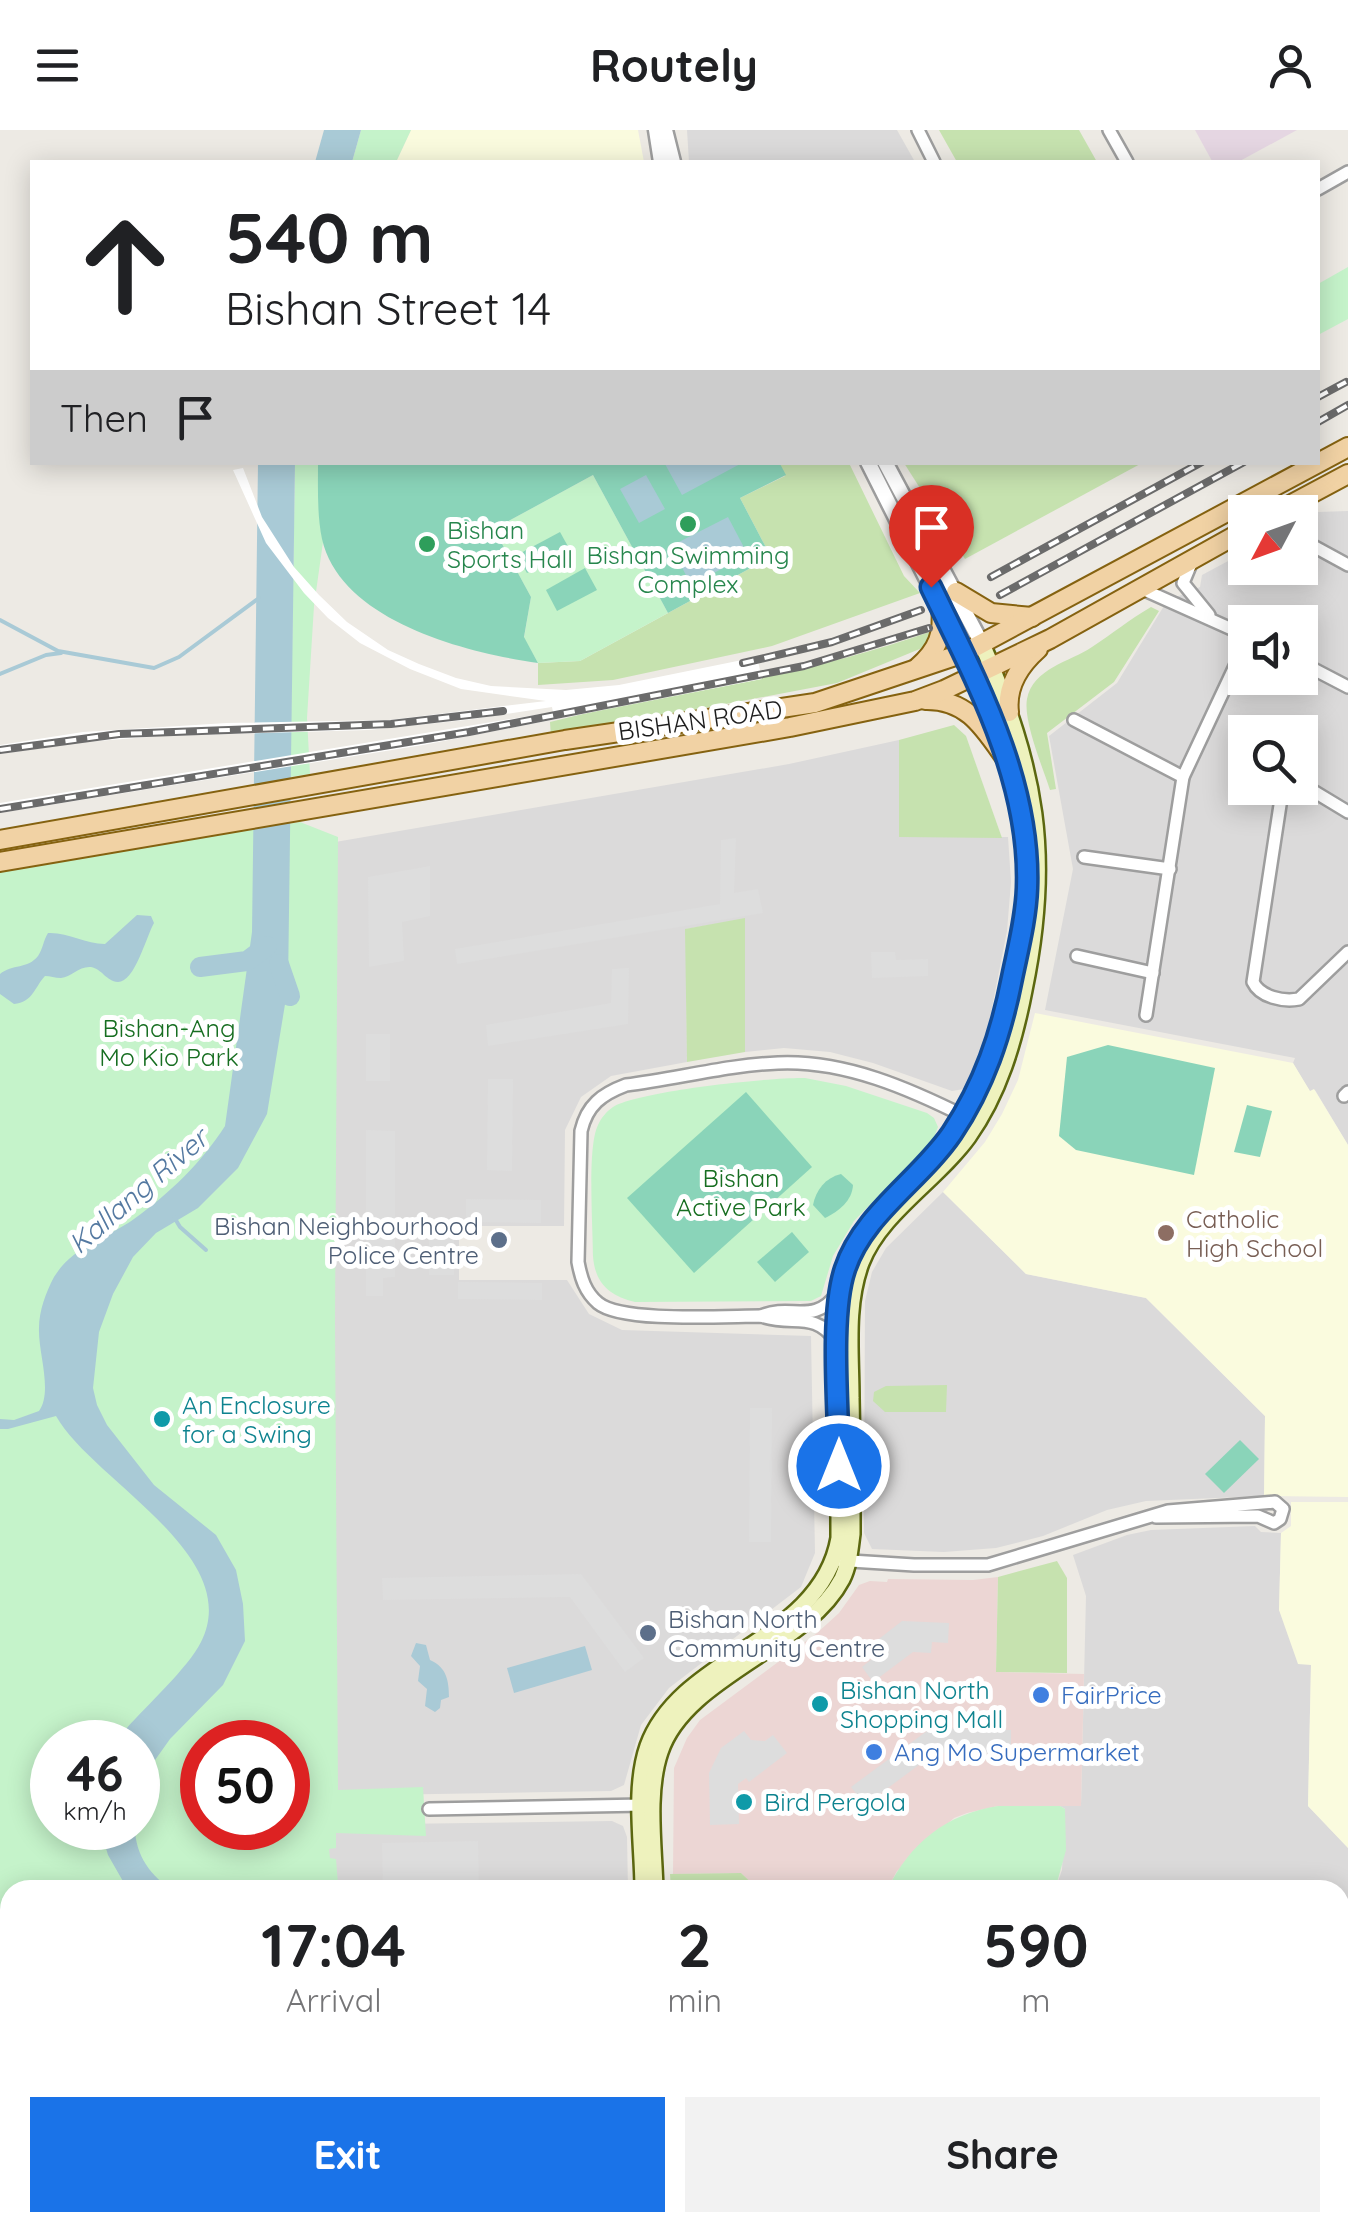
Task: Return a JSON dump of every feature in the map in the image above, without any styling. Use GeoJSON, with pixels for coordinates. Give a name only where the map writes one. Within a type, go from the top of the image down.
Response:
{"type":"FeatureCollection","features":[{"type":"Feature","properties":{"kind":"main road","name":"BISHAN ROAD"},"geometry":{"type":"LineString","coordinates":[[1320,462],[1348,447]]}},
{"type":"Feature","properties":{"kind":"main road","name":"BISHAN ROAD"},"geometry":{"type":"LineString","coordinates":[[0,840],[565,740],[816,703],[973,649],[1315,465]]}},
{"type":"Feature","properties":{"kind":"main road"},"geometry":{"type":"LineString","coordinates":[[1309,495],[1348,474]]}},
{"type":"Feature","properties":{"kind":"main road","name":"BISHAN ROAD"},"geometry":{"type":"LineString","coordinates":[[0,862],[790,727],[914,701],[1050,639],[1228,539]]}},
{"type":"Feature","properties":{"kind":"main road"},"geometry":{"type":"LineString","coordinates":[[956,592],[990,613],[1032,617]]}},
{"type":"Feature","properties":{"kind":"main road"},"geometry":{"type":"LineString","coordinates":[[909,673],[933,652],[939,641],[943,630],[941,608]]}},
{"type":"Feature","properties":{"kind":"main road"},"geometry":{"type":"LineString","coordinates":[[1009,712],[1018,670],[1050,639]]}},
{"type":"Feature","properties":{"kind":"main road"},"geometry":{"type":"LineString","coordinates":[[842,1560],[852,1534],[850,1317],[859,1267],[890,1220],[939,1171],[1007,1062],[1034,944],[1040,852],[1033,800],[1022,751],[991,666],[973,649]]}},
{"type":"Feature","properties":{"kind":"main road"},"geometry":{"type":"LineString","coordinates":[[644,1880],[648,1805],[655,1770],[660,1750],[680,1716],[824,1604],[842,1580],[838,1538],[839,1291],[856,1243],[970,1118],[997,1043],[1026,904],[1024,838],[1008,762],[974,675],[973,649]]}},
{"type":"Feature","properties":{"kind":"main road"},"geometry":{"type":"LineString","coordinates":[[914,701],[942,700],[962,706],[979,721],[1008,762]]}},
{"type":"Feature","properties":{"kind":"main road"},"geometry":{"type":"LineString","coordinates":[[648,1805],[654,1880]]}},
{"type":"Feature","properties":{"kind":"street"},"geometry":{"type":"LineString","coordinates":[[656,130],[660,160]]}},
{"type":"Feature","properties":{"kind":"street"},"geometry":{"type":"LineString","coordinates":[[665,130],[672,160]]}},
{"type":"Feature","properties":{"kind":"street"},"geometry":{"type":"LineString","coordinates":[[918,130],[933,160]]}},
{"type":"Feature","properties":{"kind":"street"},"geometry":{"type":"LineString","coordinates":[[1109,130],[1126,160]]}},
{"type":"Feature","properties":{"kind":"street"},"geometry":{"type":"LineString","coordinates":[[1320,191],[1348,176]]}},
{"type":"Feature","properties":{"kind":"street"},"geometry":{"type":"LineString","coordinates":[[870,465],[941,608],[973,649]]}},
{"type":"Feature","properties":{"kind":"street"},"geometry":{"type":"LineString","coordinates":[[887,465],[956,592],[973,649]]}},
{"type":"Feature","properties":{"kind":"street"},"geometry":{"type":"LineString","coordinates":[[1318,549],[1348,565]]}},
{"type":"Feature","properties":{"kind":"street"},"geometry":{"type":"LineString","coordinates":[[1193,559],[1184,583],[1212,618]]}},
{"type":"Feature","properties":{"kind":"street"},"geometry":{"type":"LineString","coordinates":[[1140,588],[1228,626]]}},
{"type":"Feature","properties":{"kind":"street"},"geometry":{"type":"LineString","coordinates":[[1318,671],[1348,687]]}},
{"type":"Feature","properties":{"kind":"street"},"geometry":{"type":"LineString","coordinates":[[1146,1015],[1184,777],[1228,682]]}},
{"type":"Feature","properties":{"kind":"street"},"geometry":{"type":"LineString","coordinates":[[1074,720],[1184,777]]}},
{"type":"Feature","properties":{"kind":"street"},"geometry":{"type":"LineString","coordinates":[[1318,794],[1348,812]]}},
{"type":"Feature","properties":{"kind":"street"},"geometry":{"type":"LineString","coordinates":[[1280,805],[1252,982],[1264,994],[1290,1001],[1299,999],[1348,952]]}},
{"type":"Feature","properties":{"kind":"street"},"geometry":{"type":"LineString","coordinates":[[1084,857],[1170,869]]}},
{"type":"Feature","properties":{"kind":"street"},"geometry":{"type":"LineString","coordinates":[[1076,956],[1153,973]]}},
{"type":"Feature","properties":{"kind":"street"},"geometry":{"type":"LineString","coordinates":[[838,1343],[815,1321],[775,1321],[761,1316],[622,1314],[599,1305],[582,1282],[578,1262],[580,1131],[591,1107],[605,1093],[626,1086],[780,1063],[858,1073],[970,1118]]}},
{"type":"Feature","properties":{"kind":"street"},"geometry":{"type":"LineString","coordinates":[[761,1316],[772,1311],[814,1312],[829,1304],[839,1291]]}},
{"type":"Feature","properties":{"kind":"street"},"geometry":{"type":"LineString","coordinates":[[842,1560],[988,1565],[1178,1510],[1276,1502],[1283,1510],[1274,1523],[1258,1516],[1156,1517]]}},
{"type":"Feature","properties":{"kind":"street"},"geometry":{"type":"LineString","coordinates":[[429,1810],[648,1805]]}},
{"type":"Feature","properties":{"kind":"shaded area"},"geometry":{"type":"Polygon","coordinates":[[[411,130],[638,130],[644,160],[397,160],[411,130]]]}},
{"type":"Feature","properties":{"kind":"shaded area"},"geometry":{"type":"Polygon","coordinates":[[[687,130],[897,130],[914,160],[689,160],[687,130]]]}},
{"type":"Feature","properties":{"kind":"shaded area"},"geometry":{"type":"Polygon","coordinates":[[[1195,130],[1297,130],[1242,160],[1211,160],[1195,130]]]}},
{"type":"Feature","properties":{"kind":"shaded area"},"geometry":{"type":"Polygon","coordinates":[[[1348,511],[1348,1145],[1315,1090],[1310,1092],[1293,1063],[1295,1058],[1045,1010],[1073,869],[1049,736],[1117,683],[1167,601],[1200,587],[1202,575],[1228,561],[1228,585],[1318,585],[1318,512],[1348,511]]]}},
{"type":"Feature","properties":{"kind":"shaded area"},"geometry":{"type":"Polygon","coordinates":[[[899,740],[899,837],[1008,837],[1011,882],[1007,931],[985,1043],[964,1089],[952,1091],[830,1052],[784,1048],[745,1052],[745,919],[686,929],[687,1062],[611,1076],[581,1097],[565,1130],[564,1226],[459,1226],[459,1280],[567,1280],[589,1314],[622,1330],[811,1336],[815,1553],[801,1587],[669,1688],[641,1725],[624,1785],[611,1791],[317,1796],[312,846],[789,764],[899,740]]]}},
{"type":"Feature","properties":{"kind":"shaded area"},"geometry":{"type":"Polygon","coordinates":[[[736,838],[734,893],[758,889],[763,913],[457,964],[455,949],[720,904],[721,840],[736,838]]]}},
{"type":"Feature","properties":{"kind":"shaded area"},"geometry":{"type":"Polygon","coordinates":[[[430,866],[430,916],[402,922],[404,961],[369,967],[368,877],[430,866]]]}},
{"type":"Feature","properties":{"kind":"shaded area"},"geometry":{"type":"Polygon","coordinates":[[[871,952],[895,952],[896,960],[928,959],[928,976],[872,978],[871,952]]]}},
{"type":"Feature","properties":{"kind":"shaded area"},"geometry":{"type":"Polygon","coordinates":[[[629,968],[628,1024],[488,1046],[486,1025],[611,1003],[612,969],[629,968]]]}},
{"type":"Feature","properties":{"kind":"shaded area","name":"Catholic High School"},"geometry":{"type":"Polygon","coordinates":[[[1035,1013],[1293,1063],[1310,1091],[1314,1089],[1348,1145],[1348,1497],[1264,1496],[1265,1416],[1146,1298],[1026,1274],[943,1192],[985,1142],[1002,1114],[1018,1080],[1035,1013]]]}},
{"type":"Feature","properties":{"kind":"shaded area"},"geometry":{"type":"Polygon","coordinates":[[[366,1034],[390,1034],[390,1081],[366,1081],[366,1034]]]}},
{"type":"Feature","properties":{"kind":"shaded area"},"geometry":{"type":"Polygon","coordinates":[[[488,1079],[513,1079],[512,1171],[487,1170],[488,1079]]]}},
{"type":"Feature","properties":{"kind":"shaded area"},"geometry":{"type":"Polygon","coordinates":[[[366,1130],[395,1131],[395,1277],[383,1278],[383,1296],[366,1296],[366,1130]]]}},
{"type":"Feature","properties":{"kind":"shaded area"},"geometry":{"type":"Polygon","coordinates":[[[943,1192],[1026,1274],[1146,1298],[1265,1416],[1264,1496],[1146,1501],[1107,1510],[1043,1536],[996,1548],[944,1552],[872,1549],[864,1533],[865,1301],[872,1272],[886,1248],[943,1192]]]}},
{"type":"Feature","properties":{"kind":"shaded area"},"geometry":{"type":"Polygon","coordinates":[[[466,1199],[541,1200],[541,1223],[466,1222],[466,1199]]]}},
{"type":"Feature","properties":{"kind":"shaded area"},"geometry":{"type":"Polygon","coordinates":[[[429,1232],[454,1232],[454,1275],[429,1275],[429,1232]]]}},
{"type":"Feature","properties":{"kind":"shaded area"},"geometry":{"type":"Polygon","coordinates":[[[458,1282],[542,1283],[542,1300],[458,1299],[458,1282]]]}},
{"type":"Feature","properties":{"kind":"shaded area"},"geometry":{"type":"Polygon","coordinates":[[[750,1408],[772,1408],[771,1542],[749,1542],[750,1408]]]}},
{"type":"Feature","properties":{"kind":"shaded area"},"geometry":{"type":"Polygon","coordinates":[[[1291,1502],[1348,1502],[1348,1848],[1308,1806],[1311,1665],[1298,1664],[1279,1610],[1281,1533],[1291,1526],[1291,1502]]]}},
{"type":"Feature","properties":{"kind":"shaded area"},"geometry":{"type":"Polygon","coordinates":[[[1255,1526],[1261,1532],[1281,1533],[1279,1610],[1311,1664],[1308,1806],[1348,1848],[1348,1880],[1058,1880],[1065,1809],[1060,1806],[1081,1806],[1086,1596],[1073,1555],[1151,1530],[1255,1526]]]}},
{"type":"Feature","properties":{"kind":"shaded area"},"geometry":{"type":"Polygon","coordinates":[[[581,1574],[644,1658],[625,1672],[570,1597],[383,1600],[382,1578],[581,1574]]]}},
{"type":"Feature","properties":{"kind":"shaded area"},"geometry":{"type":"Polygon","coordinates":[[[998,1577],[996,1672],[1084,1674],[1081,1806],[998,1806],[954,1818],[892,1880],[748,1880],[741,1873],[673,1874],[674,1768],[700,1720],[817,1633],[839,1613],[859,1585],[888,1579],[998,1577]]]}},
{"type":"Feature","properties":{"kind":"shaded area"},"geometry":{"type":"Polygon","coordinates":[[[902,1621],[949,1623],[948,1643],[932,1642],[931,1653],[913,1652],[873,1682],[862,1667],[872,1659],[875,1642],[902,1621]]]}},
{"type":"Feature","properties":{"kind":"shaded area"},"geometry":{"type":"Polygon","coordinates":[[[931,1728],[1011,1730],[1011,1754],[935,1753],[865,1805],[851,1787],[931,1728]]]}},
{"type":"Feature","properties":{"kind":"shaded area"},"geometry":{"type":"Polygon","coordinates":[[[744,1731],[751,1740],[765,1741],[773,1735],[787,1753],[749,1782],[746,1778],[738,1784],[739,1824],[710,1825],[709,1773],[721,1748],[744,1731]]]}},
{"type":"Feature","properties":{"kind":"shaded area"},"geometry":{"type":"Polygon","coordinates":[[[612,1821],[623,1826],[627,1837],[628,1880],[319,1880],[318,1825],[612,1821]]]}},
{"type":"Feature","properties":{"kind":"shaded area"},"geometry":{"type":"Polygon","coordinates":[[[478,1841],[479,1880],[383,1880],[382,1843],[478,1841]]]}},
{"type":"Feature","properties":{"kind":"green space"},"geometry":{"type":"Polygon","coordinates":[[[361,130],[411,130],[397,160],[353,160],[361,130]]]}},
{"type":"Feature","properties":{"kind":"green space"},"geometry":{"type":"Polygon","coordinates":[[[939,130],[1079,130],[1096,160],[956,160],[939,130]]]}},
{"type":"Feature","properties":{"kind":"green space"},"geometry":{"type":"Polygon","coordinates":[[[1348,267],[1348,319],[1320,334],[1320,283],[1348,267]]]}},
{"type":"Feature","properties":{"kind":"green space"},"geometry":{"type":"Polygon","coordinates":[[[295,465],[318,465],[323,542],[314,606],[307,718],[310,774],[290,777],[295,465]]]}},
{"type":"Feature","properties":{"kind":"green space"},"geometry":{"type":"Polygon","coordinates":[[[318,465],[781,465],[786,475],[740,498],[771,557],[668,613],[593,475],[494,529],[531,597],[524,637],[538,663],[444,641],[380,612],[354,592],[334,568],[322,539],[318,465]]]}},
{"type":"Feature","properties":{"kind":"green space"},"geometry":{"type":"Polygon","coordinates":[[[780,465],[850,465],[904,576],[920,593],[772,646],[613,680],[538,685],[538,663],[580,661],[771,557],[740,498],[785,476],[780,465]]]}},
{"type":"Feature","properties":{"kind":"green space"},"geometry":{"type":"Polygon","coordinates":[[[905,465],[1138,465],[965,559],[905,465]]]}},
{"type":"Feature","properties":{"kind":"green space"},"geometry":{"type":"Polygon","coordinates":[[[593,475],[668,613],[580,661],[538,663],[524,638],[531,597],[494,529],[593,475]]]}},
{"type":"Feature","properties":{"kind":"green space"},"geometry":{"type":"Polygon","coordinates":[[[560,532],[570,550],[527,573],[517,555],[560,532]]]}},
{"type":"Feature","properties":{"kind":"green space"},"geometry":{"type":"Polygon","coordinates":[[[585,568],[597,590],[557,611],[546,590],[585,568]]]}},
{"type":"Feature","properties":{"kind":"green space"},"geometry":{"type":"Polygon","coordinates":[[[1151,607],[1159,611],[1114,682],[1047,733],[1056,789],[1050,790],[1028,719],[1031,688],[1044,673],[1092,647],[1151,607]]]}},
{"type":"Feature","properties":{"kind":"green space"},"geometry":{"type":"Polygon","coordinates":[[[932,631],[927,646],[837,683],[551,737],[550,722],[838,660],[932,631]]]}},
{"type":"Feature","properties":{"kind":"green space"},"geometry":{"type":"Polygon","coordinates":[[[954,725],[966,736],[1002,838],[899,837],[899,740],[954,725]]]}},
{"type":"Feature","properties":{"kind":"green space","name":"Bishan-Ang Mo Kio Park"},"geometry":{"type":"Polygon","coordinates":[[[300,822],[338,837],[338,1790],[423,1787],[426,1836],[336,1833],[336,1848],[329,1849],[330,1858],[336,1859],[338,1880],[0,1880],[0,870],[300,822]]]}},
{"type":"Feature","properties":{"kind":"green space"},"geometry":{"type":"Polygon","coordinates":[[[745,918],[745,1052],[687,1062],[685,929],[745,918]]]}},
{"type":"Feature","properties":{"kind":"green space"},"geometry":{"type":"Polygon","coordinates":[[[1108,1045],[1215,1068],[1194,1175],[1076,1150],[1059,1136],[1067,1057],[1108,1045]]]}},
{"type":"Feature","properties":{"kind":"green space","name":"Bishan Active Park"},"geometry":{"type":"Polygon","coordinates":[[[805,1078],[846,1086],[927,1113],[938,1127],[933,1140],[854,1221],[833,1256],[821,1296],[811,1301],[635,1302],[605,1287],[594,1266],[591,1188],[595,1136],[606,1113],[627,1101],[676,1091],[805,1078]]]}},
{"type":"Feature","properties":{"kind":"green space"},"geometry":{"type":"Polygon","coordinates":[[[746,1092],[812,1167],[694,1273],[627,1198],[746,1092]]]}},
{"type":"Feature","properties":{"kind":"green space"},"geometry":{"type":"Polygon","coordinates":[[[1247,1105],[1272,1111],[1260,1157],[1234,1152],[1247,1105]]]}},
{"type":"Feature","properties":{"kind":"green space"},"geometry":{"type":"Polygon","coordinates":[[[841,1174],[853,1185],[852,1191],[844,1205],[825,1218],[813,1205],[814,1200],[826,1182],[841,1174]]]}},
{"type":"Feature","properties":{"kind":"green space"},"geometry":{"type":"Polygon","coordinates":[[[792,1232],[809,1252],[775,1282],[757,1262],[792,1232]]]}},
{"type":"Feature","properties":{"kind":"green space"},"geometry":{"type":"Polygon","coordinates":[[[947,1385],[946,1412],[885,1412],[873,1401],[874,1392],[886,1386],[947,1385]]]}},
{"type":"Feature","properties":{"kind":"green space"},"geometry":{"type":"Polygon","coordinates":[[[1240,1440],[1259,1459],[1224,1493],[1205,1474],[1240,1440]]]}},
{"type":"Feature","properties":{"kind":"green space"},"geometry":{"type":"Polygon","coordinates":[[[1057,1561],[1067,1578],[1067,1673],[996,1672],[998,1577],[1057,1561]]]}},
{"type":"Feature","properties":{"kind":"green space"},"geometry":{"type":"Polygon","coordinates":[[[998,1806],[1065,1809],[1066,1850],[1058,1880],[892,1880],[932,1833],[979,1810],[998,1806]]]}},
{"type":"Feature","properties":{"kind":"green space"},"geometry":{"type":"Polygon","coordinates":[[[741,1873],[748,1880],[670,1880],[670,1874],[741,1873]]]}},
{"type":"Feature","properties":{"kind":"water"},"geometry":{"type":"Polygon","coordinates":[[[324,130],[361,130],[353,160],[316,160],[324,130]]]}},
{"type":"Feature","properties":{"kind":"water"},"geometry":{"type":"Polygon","coordinates":[[[258,465],[295,465],[288,986],[267,1114],[238,1168],[198,1208],[156,1233],[133,1257],[99,1332],[93,1388],[107,1425],[154,1485],[216,1535],[236,1570],[243,1604],[245,1641],[223,1685],[189,1720],[180,1720],[180,1729],[160,1753],[160,1720],[134,1720],[177,1675],[201,1642],[209,1610],[202,1579],[184,1549],[74,1441],[56,1416],[8,1429],[0,1429],[0,1419],[14,1420],[39,1411],[43,1403],[40,1315],[48,1289],[62,1266],[160,1199],[195,1165],[225,1126],[252,932],[258,465]]]}},
{"type":"Feature","properties":{"kind":"water"},"geometry":{"type":"Polygon","coordinates":[[[666,465],[738,465],[682,495],[666,465]]]}},
{"type":"Feature","properties":{"kind":"water"},"geometry":{"type":"Polygon","coordinates":[[[646,475],[665,509],[639,523],[620,489],[646,475]]]}},
{"type":"Feature","properties":{"kind":"water"},"geometry":{"type":"Polygon","coordinates":[[[728,517],[748,555],[691,585],[671,546],[728,517]]]}},
{"type":"Feature","properties":{"kind":"water"},"geometry":{"type":"Polygon","coordinates":[[[137,915],[151,916],[154,923],[135,967],[124,980],[114,981],[87,967],[61,978],[45,976],[20,1003],[14,1004],[0,994],[0,974],[34,960],[48,933],[105,944],[137,915]]]}},
{"type":"Feature","properties":{"kind":"water"},"geometry":{"type":"Polygon","coordinates":[[[416,1643],[426,1645],[430,1660],[440,1667],[447,1681],[449,1697],[441,1700],[435,1712],[425,1706],[427,1689],[418,1681],[420,1666],[411,1656],[416,1643]]]}},
{"type":"Feature","properties":{"kind":"water"},"geometry":{"type":"Polygon","coordinates":[[[585,1646],[592,1670],[514,1693],[507,1668],[585,1646]]]}},
{"type":"Feature","properties":{"kind":"water"},"geometry":{"type":"Polygon","coordinates":[[[107,1850],[139,1850],[159,1880],[122,1880],[107,1850]]]}},
{"type":"Feature","properties":{"kind":"pier"},"geometry":{"type":"Polygon","coordinates":[[[243,468],[262,517],[294,567],[319,595],[347,622],[388,650],[419,664],[491,686],[566,690],[619,685],[757,657],[762,679],[423,745],[0,813],[0,803],[553,712],[552,707],[368,730],[161,736],[0,754],[0,745],[83,732],[227,723],[389,720],[546,701],[461,689],[360,643],[304,593],[266,543],[233,470],[243,468]]]}},
{"type":"Feature","properties":{"kind":"waterway"},"geometry":{"type":"LineString","coordinates":[[0,620],[58,651],[154,668],[179,657],[259,598]]}},
{"type":"Feature","properties":{"kind":"waterway"},"geometry":{"type":"LineString","coordinates":[[0,674],[61,653]]}},
{"type":"Feature","properties":{"kind":"waterway"},"geometry":{"type":"LineString","coordinates":[[200,967],[247,961],[267,946]]}},
{"type":"Feature","properties":{"kind":"waterway"},"geometry":{"type":"LineString","coordinates":[[279,964],[290,996]]}},
{"type":"Feature","properties":{"kind":"waterway"},"geometry":{"type":"LineString","coordinates":[[174,1217],[206,1250]]}},
{"type":"Feature","properties":{"kind":"railway"},"geometry":{"type":"LineString","coordinates":[[1320,396],[1346,382]]}},
{"type":"Feature","properties":{"kind":"railway"},"geometry":{"type":"LineString","coordinates":[[1320,421],[1348,405]]}},
{"type":"Feature","properties":{"kind":"railway"},"geometry":{"type":"LineString","coordinates":[[991,577],[1196,465]]}},
{"type":"Feature","properties":{"kind":"railway"},"geometry":{"type":"LineString","coordinates":[[1000,595],[1238,465]]}},
{"type":"Feature","properties":{"kind":"railway"},"geometry":{"type":"LineString","coordinates":[[743,663],[832,642],[921,610]]}},
{"type":"Feature","properties":{"kind":"railway"},"geometry":{"type":"LineString","coordinates":[[0,809],[469,732],[804,666],[929,628]]}},
{"type":"Feature","properties":{"kind":"railway"},"geometry":{"type":"LineString","coordinates":[[0,750],[119,734],[391,724],[503,711]]}},
{"type":"Feature","properties":{"kind":"place","name":"Bishan Swimming Complex"},"geometry":{"type":"Point","coordinates":[688,524]}},
{"type":"Feature","properties":{"kind":"place","name":"Bishan Sports Hall"},"geometry":{"type":"Point","coordinates":[427,544]}},
{"type":"Feature","properties":{"kind":"place","name":"Catholic High School"},"geometry":{"type":"Point","coordinates":[1166,1233]}},
{"type":"Feature","properties":{"kind":"place","name":"Bishan Neighbourhood Police Centre"},"geometry":{"type":"Point","coordinates":[499,1240]}},
{"type":"Feature","properties":{"kind":"place","name":"An Enclosure for a Swing"},"geometry":{"type":"Point","coordinates":[162,1419]}},
{"type":"Feature","properties":{"kind":"place","name":"Bishan North Community Centre"},"geometry":{"type":"Point","coordinates":[648,1633]}},
{"type":"Feature","properties":{"kind":"place","name":"FairPrice"},"geometry":{"type":"Point","coordinates":[1041,1695]}},
{"type":"Feature","properties":{"kind":"place","name":"Bishan North Shopping Mall"},"geometry":{"type":"Point","coordinates":[820,1704]}},
{"type":"Feature","properties":{"kind":"place","name":"Ang Mo Supermarket"},"geometry":{"type":"Point","coordinates":[874,1752]}},
{"type":"Feature","properties":{"kind":"place","name":"Bird Pergola"},"geometry":{"type":"Point","coordinates":[744,1802]}},
{"type":"Feature","properties":{"kind":"route"},"geometry":{"type":"LineString","coordinates":[[839,1466],[839,1291],[843,1274],[856,1243],[939,1151],[983,1080],[1008,998],[1027,890],[1024,838],[1008,762],[980,688],[931,587]]}},
{"type":"Feature","properties":{"kind":"water label","name":"Kallang River"},"geometry":{"type":"Point","coordinates":[138,1191]}}]}
